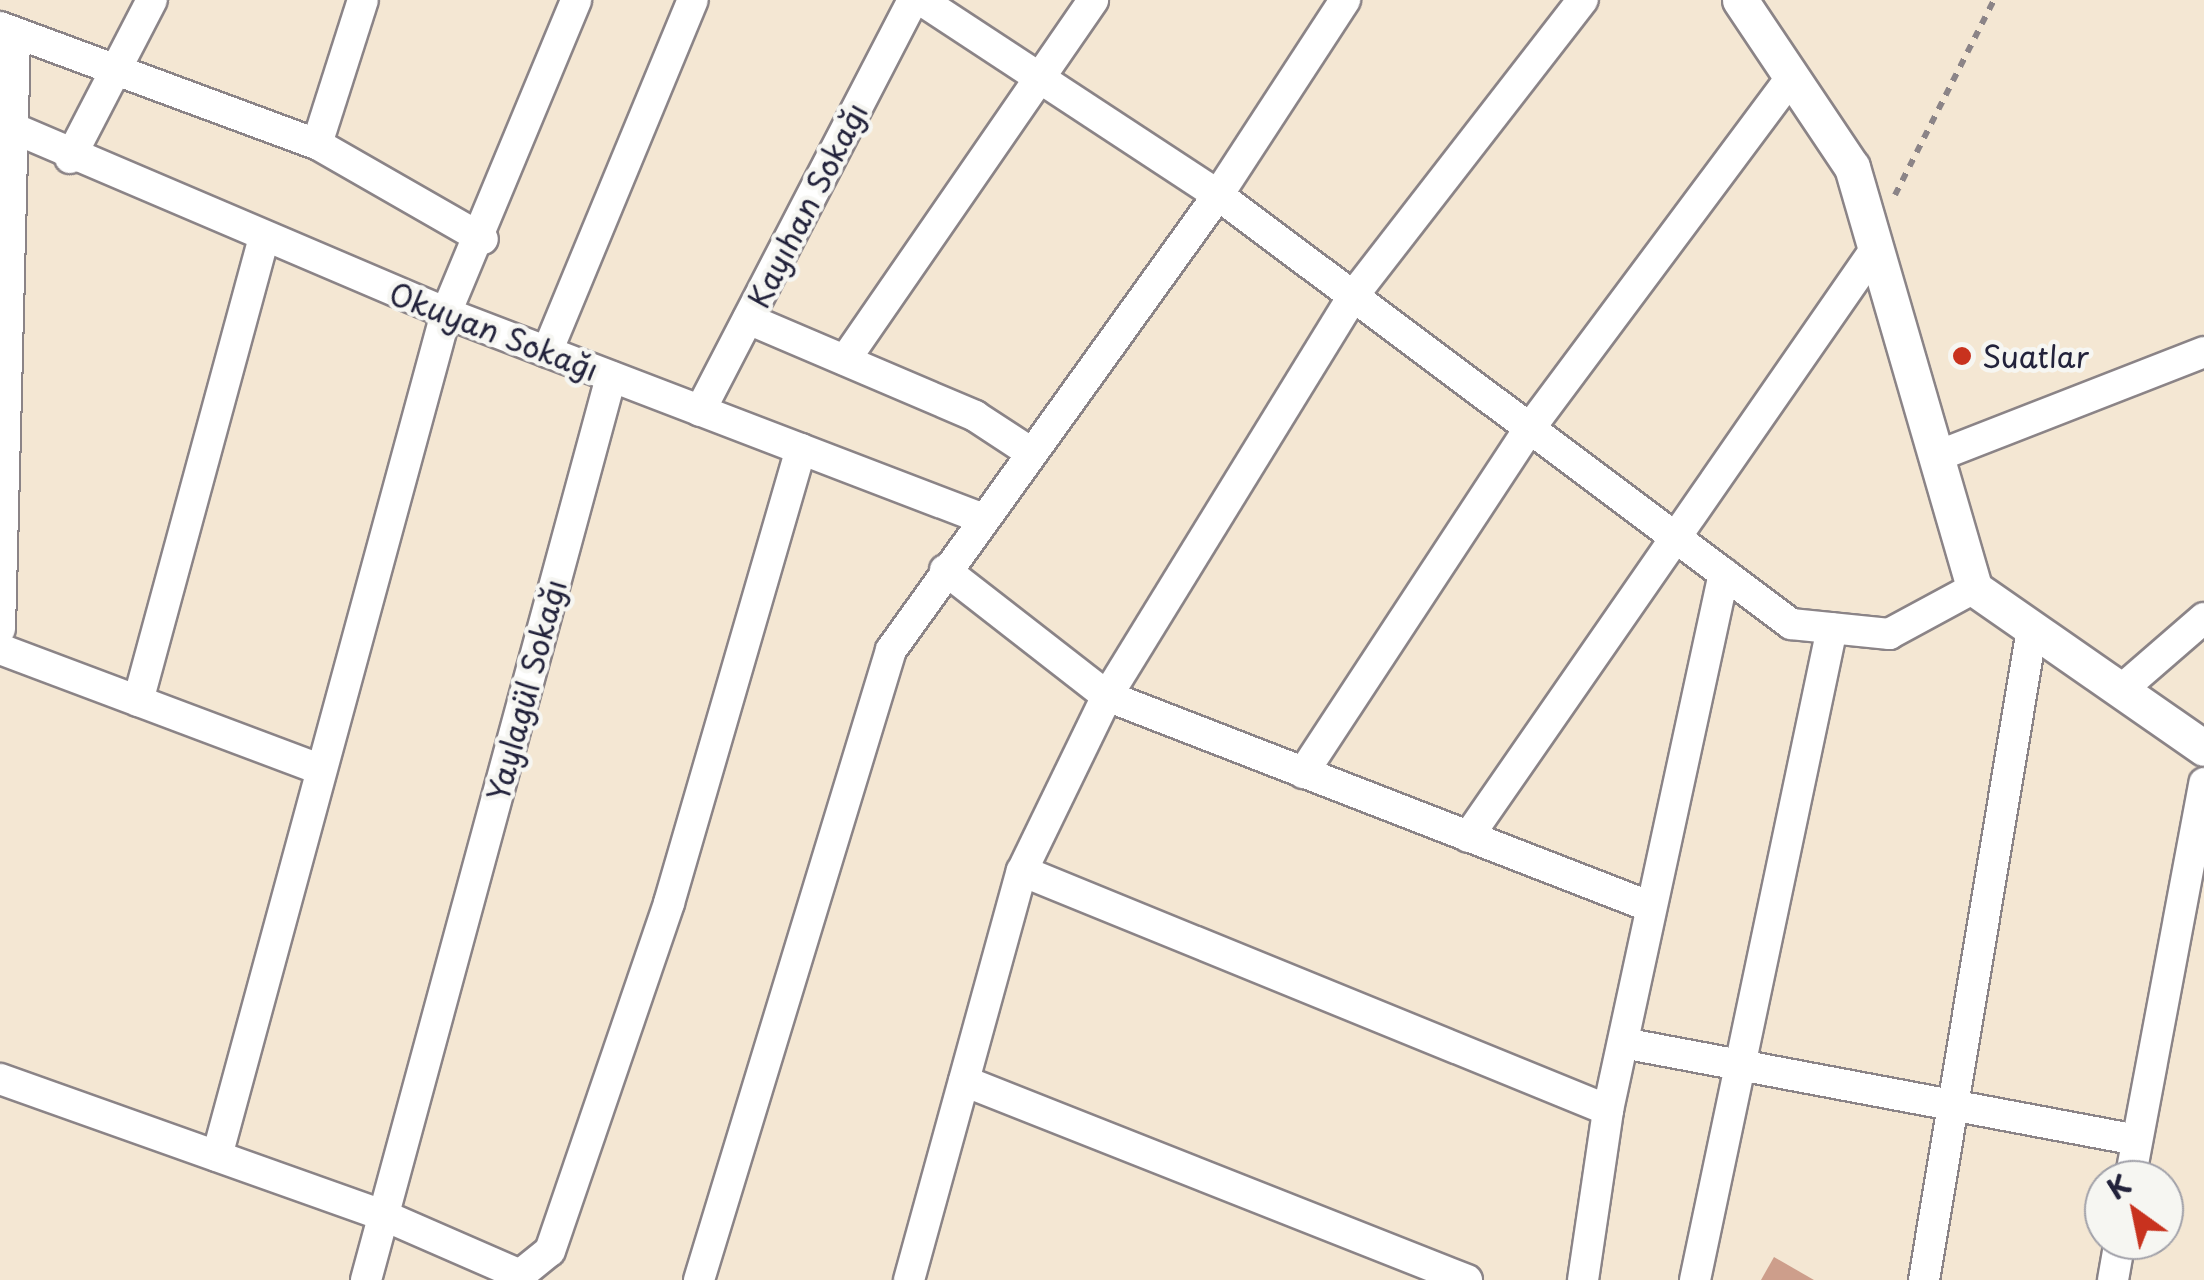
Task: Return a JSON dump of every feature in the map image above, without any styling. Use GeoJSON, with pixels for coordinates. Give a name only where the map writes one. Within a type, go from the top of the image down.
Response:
{"type":"FeatureCollection","features":[{"type":"Feature","properties":{"kind":"street"},"geometry":{"type":"LineString","coordinates":[[70,158],[152,0]]}},
{"type":"Feature","properties":{"kind":"street"},"geometry":{"type":"LineString","coordinates":[[317,144],[362,0]]}},
{"type":"Feature","properties":{"kind":"street"},"geometry":{"type":"LineString","coordinates":[[217,1156],[446,313],[483,238],[576,0]]}},
{"type":"Feature","properties":{"kind":"street"},"geometry":{"type":"LineString","coordinates":[[547,352],[693,0]]}},
{"type":"Feature","properties":{"kind":"street","name":"Kayıhan Sokağı"},"geometry":{"type":"LineString","coordinates":[[700,410],[913,0]]}},
{"type":"Feature","properties":{"kind":"street"},"geometry":{"type":"LineString","coordinates":[[921,0],[1044,76],[1218,195],[1792,624],[1889,634],[1974,588]]}},
{"type":"Feature","properties":{"kind":"street"},"geometry":{"type":"LineString","coordinates":[[845,360],[1093,0]]}},
{"type":"Feature","properties":{"kind":"street"},"geometry":{"type":"LineString","coordinates":[[699,1280],[891,650],[981,518],[1218,195],[1345,0]]}},
{"type":"Feature","properties":{"kind":"street"},"geometry":{"type":"LineString","coordinates":[[910,1280],[1022,871],[1107,696],[1353,296],[1584,0]]}},
{"type":"Feature","properties":{"kind":"street"},"geometry":{"type":"LineString","coordinates":[[1740,0],[1852,167],[1940,455],[1974,588],[2204,748]]}},
{"type":"Feature","properties":{"kind":"street"},"geometry":{"type":"LineString","coordinates":[[0,629],[13,128],[8,31],[118,68],[317,144],[483,238]]}},
{"type":"Feature","properties":{"kind":"street"},"geometry":{"type":"LineString","coordinates":[[1303,773],[1530,428],[1792,77]]}},
{"type":"Feature","properties":{"kind":"street","name":"Okuyan Sokağı"},"geometry":{"type":"LineString","coordinates":[[13,128],[70,158],[446,313],[981,518]]}},
{"type":"Feature","properties":{"kind":"street"},"geometry":{"type":"LineString","coordinates":[[138,701],[264,238]]}},
{"type":"Feature","properties":{"kind":"street"},"geometry":{"type":"LineString","coordinates":[[1468,836],[1673,535],[1877,247]]}},
{"type":"Feature","properties":{"kind":"street"},"geometry":{"type":"LineString","coordinates":[[748,319],[976,416],[1030,452]]}},
{"type":"Feature","properties":{"kind":"street"},"geometry":{"type":"LineString","coordinates":[[1940,455],[2204,352]]}},
{"type":"Feature","properties":{"kind":"street","name":"Yaylagül Sokağı"},"geometry":{"type":"LineString","coordinates":[[366,1280],[611,377]]}},
{"type":"Feature","properties":{"kind":"street"},"geometry":{"type":"LineString","coordinates":[[0,1079],[385,1216],[520,1275],[550,1251],[669,903],[801,449]]}},
{"type":"Feature","properties":{"kind":"street"},"geometry":{"type":"LineString","coordinates":[[945,570],[1107,696],[1651,907]]}},
{"type":"Feature","properties":{"kind":"street"},"geometry":{"type":"LineString","coordinates":[[1583,1280],[1608,1110],[1724,573]]}},
{"type":"Feature","properties":{"kind":"street"},"geometry":{"type":"LineString","coordinates":[[2121,690],[2204,618]]}},
{"type":"Feature","properties":{"kind":"street"},"geometry":{"type":"LineString","coordinates":[[1695,1280],[1832,628]]}},
{"type":"Feature","properties":{"kind":"street"},"geometry":{"type":"LineString","coordinates":[[1924,1280],[2032,629]]}},
{"type":"Feature","properties":{"kind":"street"},"geometry":{"type":"LineString","coordinates":[[0,649],[319,770]]}},
{"type":"Feature","properties":{"kind":"street"},"geometry":{"type":"LineString","coordinates":[[2133,1160],[2204,783]]}},
{"type":"Feature","properties":{"kind":"street"},"geometry":{"type":"LineString","coordinates":[[1022,871],[1608,1110]]}},
{"type":"Feature","properties":{"kind":"street"},"geometry":{"type":"LineString","coordinates":[[1623,1043],[1954,1100],[2136,1140]]}},
{"type":"Feature","properties":{"kind":"street"},"geometry":{"type":"LineString","coordinates":[[964,1080],[1467,1280]]}},
{"type":"Feature","properties":{"kind":"path"},"geometry":{"type":"LineString","coordinates":[[1877,247],[1908,158],[1994,0]]}},
{"type":"Feature","properties":{"kind":"building"},"geometry":{"type":"Polygon","coordinates":[[[1774,1257],[1814,1280],[1761,1280],[1774,1257]]]}},
{"type":"Feature","properties":{"kind":"place","name":"Suatlar"},"geometry":{"type":"Point","coordinates":[1962,356]}}]}
